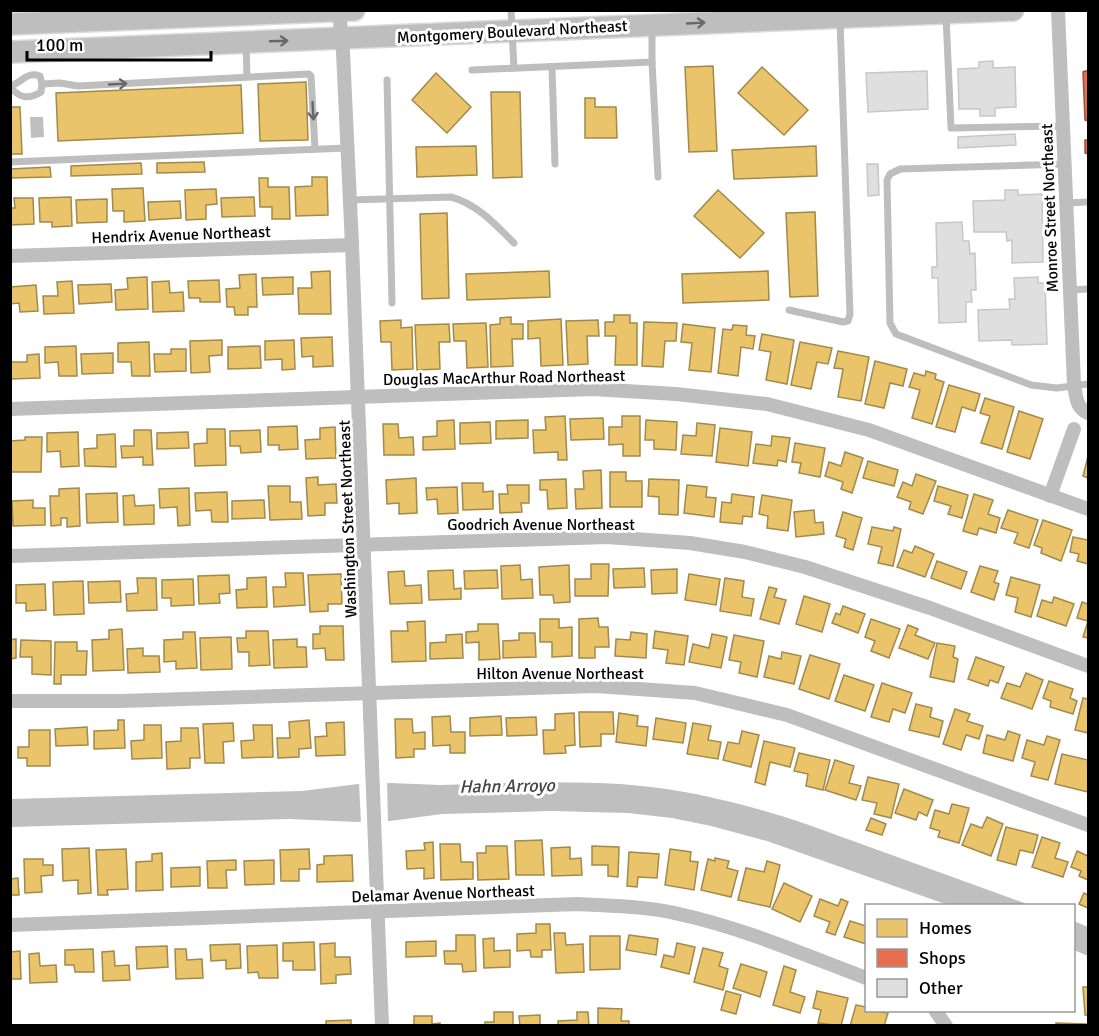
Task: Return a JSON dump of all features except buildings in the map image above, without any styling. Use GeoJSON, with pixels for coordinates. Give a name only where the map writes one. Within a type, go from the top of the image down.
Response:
{"type":"FeatureCollection","features":[{"type":"Feature","properties":{"kind":"main road"},"geometry":{"type":"LineString","coordinates":[[10,24],[155,14],[354,10]]}},
{"type":"Feature","properties":{"kind":"main road","name":"Montgomery Boulevard Northeast"},"geometry":{"type":"LineString","coordinates":[[10,52],[1013,10]]}},
{"type":"Feature","properties":{"kind":"street","name":"Monroe Street Northeast"},"geometry":{"type":"LineString","coordinates":[[1058,10],[1074,384],[1080,414]]}},
{"type":"Feature","properties":{"kind":"street","name":"Washington Street Northeast"},"geometry":{"type":"LineString","coordinates":[[339,11],[359,396],[368,692],[382,1026]]}},
{"type":"Feature","properties":{"kind":"street","name":"Hendrix Avenue Northeast"},"geometry":{"type":"LineString","coordinates":[[10,256],[352,244]]}},
{"type":"Feature","properties":{"kind":"street","name":"Douglas MacArthur Road Northeast"},"geometry":{"type":"LineString","coordinates":[[10,409],[592,389],[676,394],[767,404],[869,430],[1089,509]]}},
{"type":"Feature","properties":{"kind":"street"},"geometry":{"type":"LineString","coordinates":[[1050,496],[1080,414]]}},
{"type":"Feature","properties":{"kind":"street","name":"Goodrich Avenue Northeast"},"geometry":{"type":"LineString","coordinates":[[10,556],[608,537],[690,543],[745,552],[805,567],[930,608],[1089,666]]}},
{"type":"Feature","properties":{"kind":"street","name":"Hilton Avenue Northeast"},"geometry":{"type":"LineString","coordinates":[[10,701],[121,701],[596,686],[695,693],[787,715],[1089,825]]}},
{"type":"Feature","properties":{"kind":"street","name":"Delamar Avenue Northeast"},"geometry":{"type":"LineString","coordinates":[[10,925],[578,904],[638,908],[678,914],[734,930],[865,977]]}},
{"type":"Feature","properties":{"kind":"street"},"geometry":{"type":"LineString","coordinates":[[936,1012],[946,1026]]}},
{"type":"Feature","properties":{"kind":"lane"},"geometry":{"type":"LineString","coordinates":[[511,10],[514,68]]}},
{"type":"Feature","properties":{"kind":"lane"},"geometry":{"type":"LineString","coordinates":[[946,13],[951,128],[1063,126]]}},
{"type":"Feature","properties":{"kind":"lane"},"geometry":{"type":"LineString","coordinates":[[789,310],[843,322],[848,321],[850,314],[840,17]]}},
{"type":"Feature","properties":{"kind":"lane"},"geometry":{"type":"LineString","coordinates":[[652,25],[658,177]]}},
{"type":"Feature","properties":{"kind":"lane"},"geometry":{"type":"LineString","coordinates":[[246,43],[247,77]]}},
{"type":"Feature","properties":{"kind":"lane"},"geometry":{"type":"LineString","coordinates":[[472,70],[652,62]]}},
{"type":"Feature","properties":{"kind":"lane"},"geometry":{"type":"LineString","coordinates":[[552,66],[555,164]]}},
{"type":"Feature","properties":{"kind":"lane"},"geometry":{"type":"LineString","coordinates":[[33,74],[40,76],[42,84],[41,92],[25,98],[17,95],[10,87],[18,84],[25,76],[33,74]]}},
{"type":"Feature","properties":{"kind":"lane"},"geometry":{"type":"LineString","coordinates":[[42,84],[60,83],[78,86],[310,75],[315,149]]}},
{"type":"Feature","properties":{"kind":"lane"},"geometry":{"type":"LineString","coordinates":[[387,80],[392,303]]}},
{"type":"Feature","properties":{"kind":"lane"},"geometry":{"type":"LineString","coordinates":[[10,162],[347,148]]}},
{"type":"Feature","properties":{"kind":"lane"},"geometry":{"type":"LineString","coordinates":[[1064,164],[900,169],[890,174],[887,180],[890,323],[896,334],[1031,385],[1049,388],[1089,384]]}},
{"type":"Feature","properties":{"kind":"lane"},"geometry":{"type":"LineString","coordinates":[[350,200],[451,196],[482,212],[514,243]]}},
{"type":"Feature","properties":{"kind":"lane"},"geometry":{"type":"LineString","coordinates":[[1065,203],[1089,202]]}},
{"type":"Feature","properties":{"kind":"lane"},"geometry":{"type":"LineString","coordinates":[[1069,290],[1089,289]]}},
{"type":"Feature","properties":{"kind":"water"},"geometry":{"type":"Polygon","coordinates":[[[30,117],[43,117],[44,137],[31,138],[30,117]]]}},
{"type":"Feature","properties":{"kind":"water","name":"Hahn Arroyo"},"geometry":{"type":"Polygon","coordinates":[[[609,783],[653,787],[698,795],[806,824],[1027,904],[945,904],[767,841],[672,818],[628,813],[551,811],[442,814],[390,821],[358,822],[289,819],[11,827],[11,799],[302,791],[358,784],[609,783]]]}},
{"type":"Feature","properties":{"kind":"water"},"geometry":{"type":"Polygon","coordinates":[[[1075,921],[1088,927],[1088,956],[1075,950],[1075,921]]]}},
{"type":"Feature","properties":{"kind":"pier"},"geometry":{"type":"Polygon","coordinates":[[[387,780],[388,823],[361,824],[359,782],[387,780]]]}}]}
